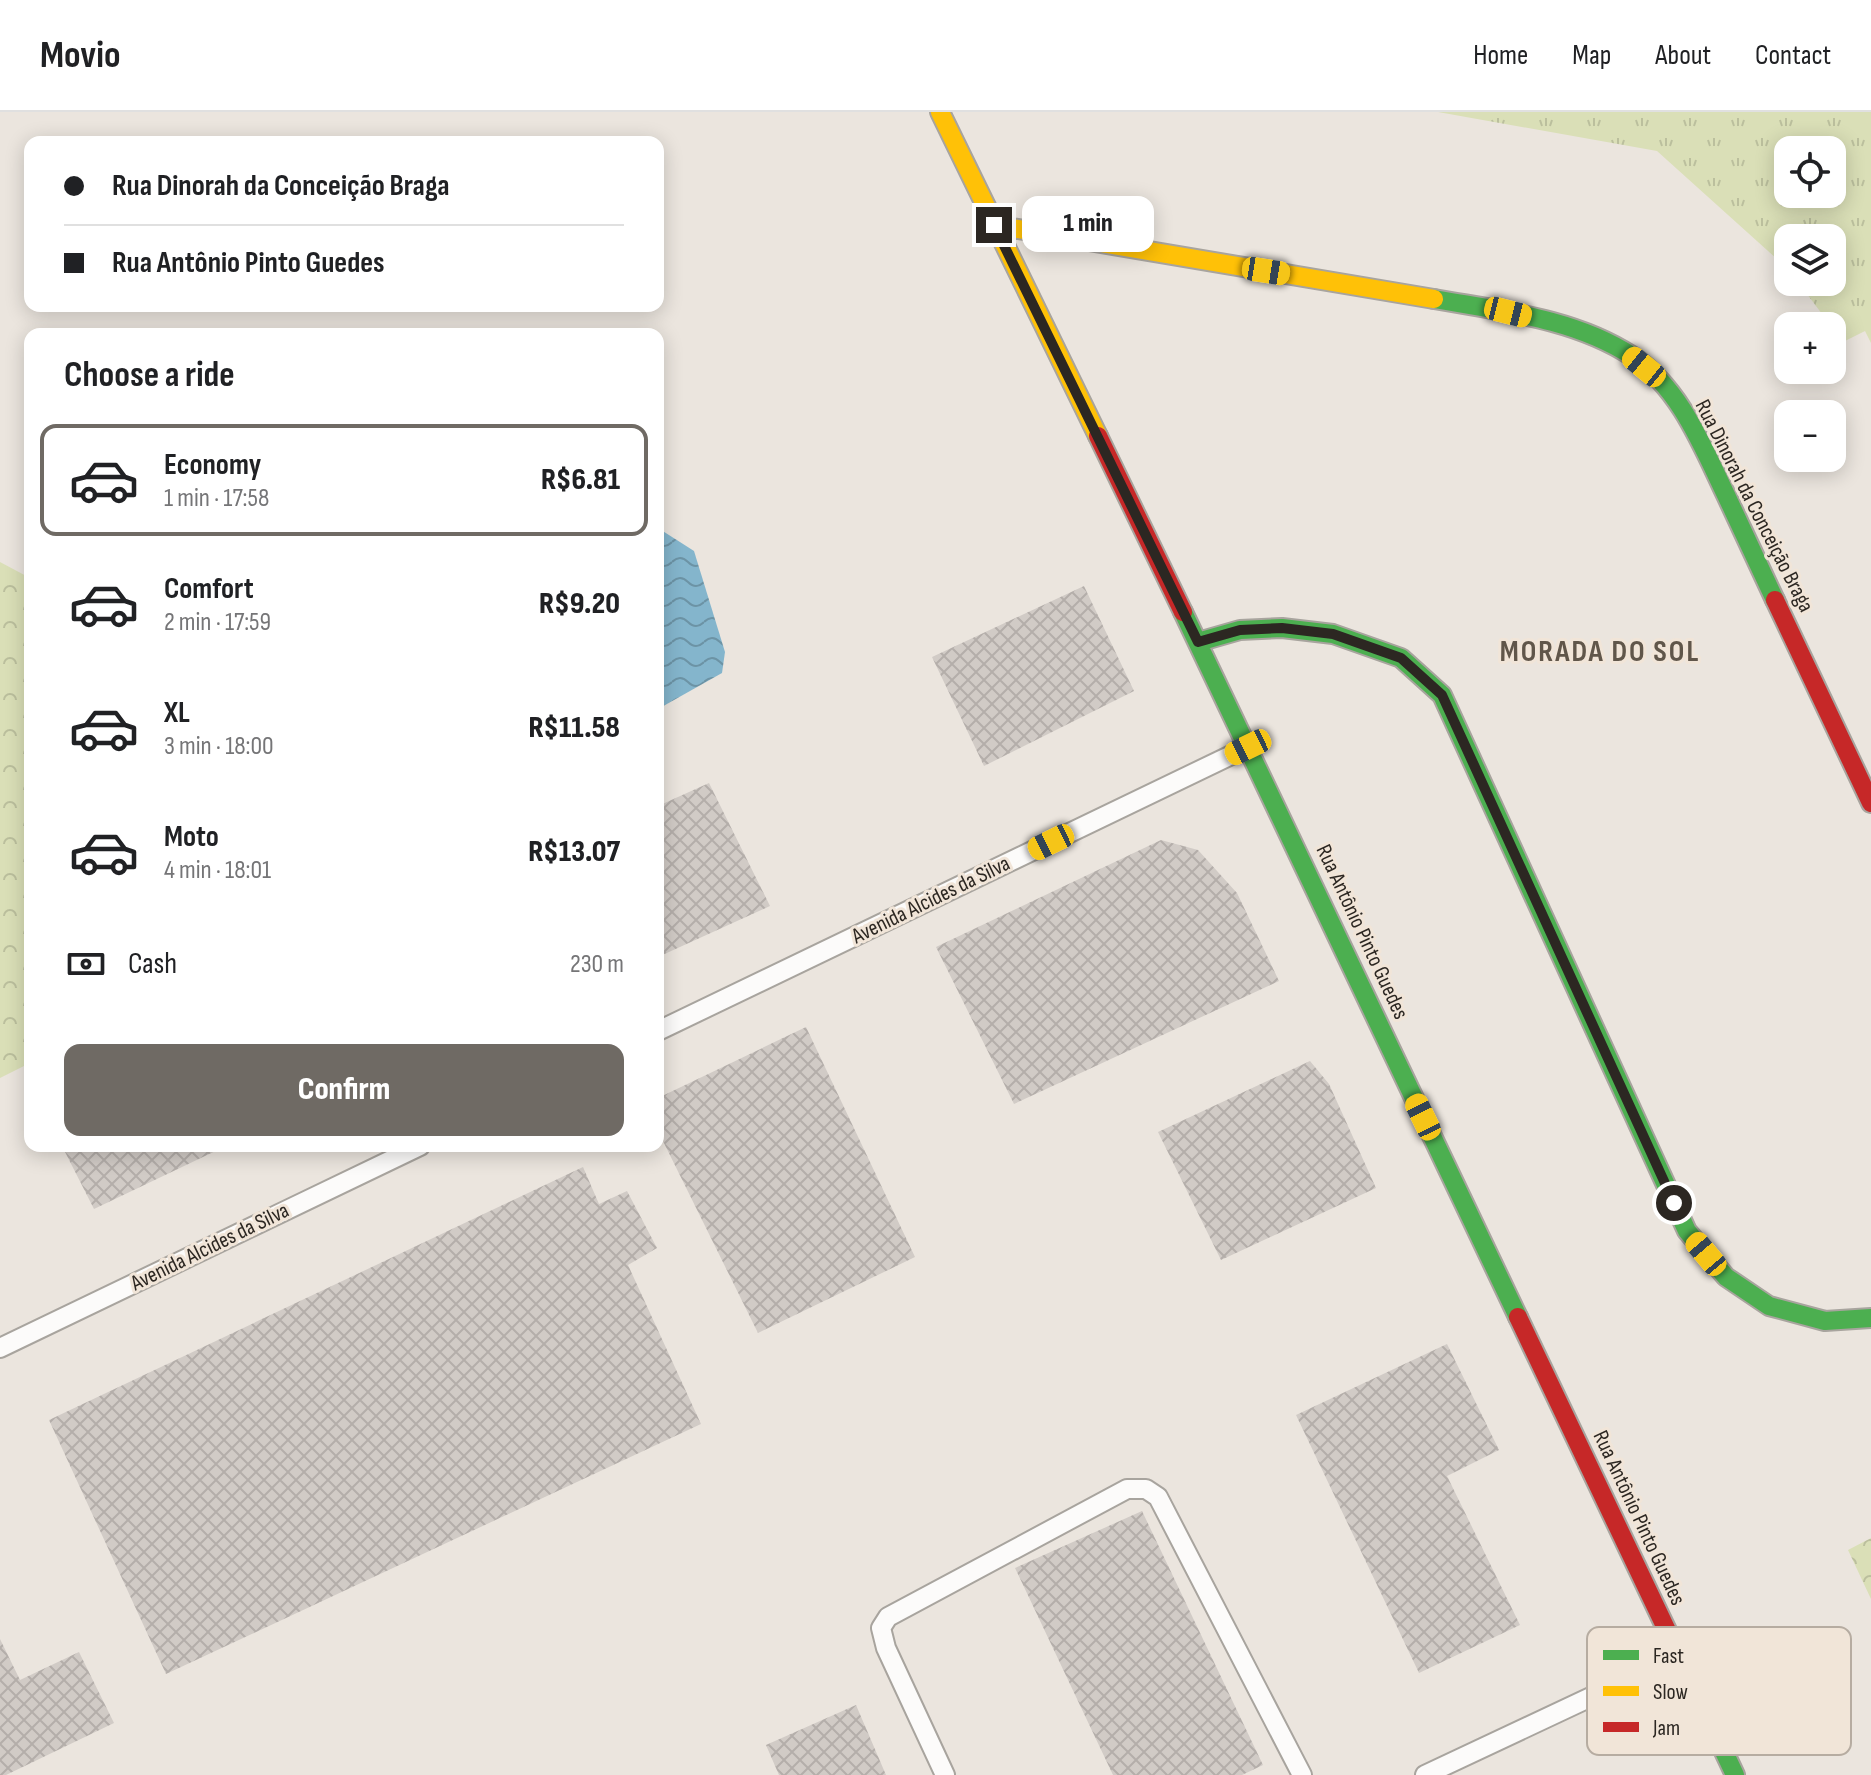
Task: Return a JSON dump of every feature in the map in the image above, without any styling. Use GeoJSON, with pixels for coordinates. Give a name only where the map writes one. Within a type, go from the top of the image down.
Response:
{"type":"FeatureCollection","features":[{"type":"Feature","properties":{"kind":"street","name":"Rua Antônio Pinto Guedes"},"geometry":{"type":"LineString","coordinates":[[940,112],[1198,642],[1664,1627]]}},
{"type":"Feature","properties":{"kind":"street","name":"Rua Dinorah da Conceição Braga"},"geometry":{"type":"LineString","coordinates":[[994,225],[1508,312],[1570,327],[1624,351],[1663,383],[1698,437],[1871,803]]}},
{"type":"Feature","properties":{"kind":"street"},"geometry":{"type":"LineString","coordinates":[[1198,642],[1240,630],[1282,628],[1333,634],[1401,658],[1442,695],[1687,1231],[1726,1277],[1769,1306],[1825,1321],[1871,1318]]}},
{"type":"Feature","properties":{"kind":"street","name":"Rua Antônio Pinto Guedes"},"geometry":{"type":"LineString","coordinates":[[1725,1755],[1735,1775]]}},
{"type":"Feature","properties":{"kind":"lane","name":"Avenida Alcides da Silva"},"geometry":{"type":"LineString","coordinates":[[664,1028],[1248,747]]}},
{"type":"Feature","properties":{"kind":"lane","name":"Avenida Alcides da Silva"},"geometry":{"type":"LineString","coordinates":[[0,1348],[408,1152]]}},
{"type":"Feature","properties":{"kind":"lane"},"geometry":{"type":"LineString","coordinates":[[945,1775],[886,1648],[881,1628],[888,1617],[1127,1489],[1146,1489],[1158,1497],[1302,1775]]}},
{"type":"Feature","properties":{"kind":"lane"},"geometry":{"type":"LineString","coordinates":[[1425,1775],[1587,1699]]}},
{"type":"Feature","properties":{"kind":"green space"},"geometry":{"type":"Polygon","coordinates":[[[1438,112],[1871,112],[1871,343],[1865,331],[1846,340],[1846,312],[1820,312],[1808,296],[1846,296],[1846,224],[1774,224],[1774,256],[1657,151],[1438,112]]]}},
{"type":"Feature","properties":{"kind":"green space"},"geometry":{"type":"Polygon","coordinates":[[[0,562],[24,575],[24,1066],[0,1078],[0,562]]]}},
{"type":"Feature","properties":{"kind":"green space"},"geometry":{"type":"Polygon","coordinates":[[[1871,1538],[1871,1599],[1848,1550],[1871,1538]]]}},
{"type":"Feature","properties":{"kind":"water"},"geometry":{"type":"Polygon","coordinates":[[[664,532],[694,551],[725,652],[722,673],[664,706],[664,532]]]}},
{"type":"Feature","properties":{"kind":"building"},"geometry":{"type":"Polygon","coordinates":[[[1084,586],[1134,691],[984,766],[932,657],[1084,586]]]}},
{"type":"Feature","properties":{"kind":"building"},"geometry":{"type":"Polygon","coordinates":[[[709,783],[770,906],[664,954],[664,803],[709,783]]]}},
{"type":"Feature","properties":{"kind":"building"},"geometry":{"type":"Polygon","coordinates":[[[1161,840],[1198,850],[1237,893],[1279,981],[1014,1104],[936,947],[1161,840]]]}},
{"type":"Feature","properties":{"kind":"building"},"geometry":{"type":"Polygon","coordinates":[[[806,1027],[915,1257],[758,1333],[664,1143],[664,1095],[806,1027]]]}},
{"type":"Feature","properties":{"kind":"building"},"geometry":{"type":"Polygon","coordinates":[[[1310,1061],[1329,1084],[1376,1188],[1221,1260],[1158,1132],[1310,1061]]]}},
{"type":"Feature","properties":{"kind":"building"},"geometry":{"type":"Polygon","coordinates":[[[65,1152],[213,1152],[94,1209],[65,1152]]]}},
{"type":"Feature","properties":{"kind":"building"},"geometry":{"type":"Polygon","coordinates":[[[583,1167],[599,1204],[627,1191],[657,1248],[628,1265],[701,1424],[166,1674],[49,1420],[583,1167]]]}},
{"type":"Feature","properties":{"kind":"building"},"geometry":{"type":"Polygon","coordinates":[[[1447,1344],[1499,1450],[1447,1476],[1520,1625],[1419,1673],[1296,1415],[1447,1344]]]}},
{"type":"Feature","properties":{"kind":"building"},"geometry":{"type":"Polygon","coordinates":[[[1142,1511],[1263,1765],[1242,1775],[1113,1775],[1015,1568],[1142,1511]]]}},
{"type":"Feature","properties":{"kind":"building"},"geometry":{"type":"Polygon","coordinates":[[[0,1639],[20,1680],[79,1652],[114,1723],[6,1775],[0,1775],[0,1639]]]}},
{"type":"Feature","properties":{"kind":"building"},"geometry":{"type":"Polygon","coordinates":[[[856,1705],[886,1775],[779,1775],[766,1745],[856,1705]]]}},
{"type":"Feature","properties":{"kind":"traffic: fast"},"geometry":{"type":"LineString","coordinates":[[1434,299],[1561,324],[1610,343],[1649,369],[1677,401],[1698,437],[1775,600]]}},
{"type":"Feature","properties":{"kind":"traffic: fast"},"geometry":{"type":"LineString","coordinates":[[1183,612],[1518,1317]]}},
{"type":"Feature","properties":{"kind":"traffic: fast"},"geometry":{"type":"LineString","coordinates":[[1198,642],[1240,630],[1282,628],[1333,634],[1401,658],[1442,695],[1687,1231],[1726,1277],[1769,1306],[1825,1321],[1871,1318]]}},
{"type":"Feature","properties":{"kind":"traffic: fast"},"geometry":{"type":"LineString","coordinates":[[1726,1755],[1735,1775]]}},
{"type":"Feature","properties":{"kind":"traffic: slow"},"geometry":{"type":"LineString","coordinates":[[940,112],[1098,436]]}},
{"type":"Feature","properties":{"kind":"traffic: slow"},"geometry":{"type":"LineString","coordinates":[[994,225],[1434,299]]}},
{"type":"Feature","properties":{"kind":"traffic: jam"},"geometry":{"type":"LineString","coordinates":[[1098,436],[1183,612]]}},
{"type":"Feature","properties":{"kind":"traffic: jam"},"geometry":{"type":"LineString","coordinates":[[1775,600],[1871,803]]}},
{"type":"Feature","properties":{"kind":"traffic: jam"},"geometry":{"type":"LineString","coordinates":[[1518,1317],[1665,1627]]}},
{"type":"Feature","properties":{"kind":"district","name":"MORADA DO SOL"},"geometry":{"type":"Point","coordinates":[1600,652]}},
{"type":"Feature","properties":{"kind":"route"},"geometry":{"type":"LineString","coordinates":[[994,225],[1198,642],[1240,630],[1282,628],[1333,634],[1401,658],[1442,695],[1674,1203]]}}]}
